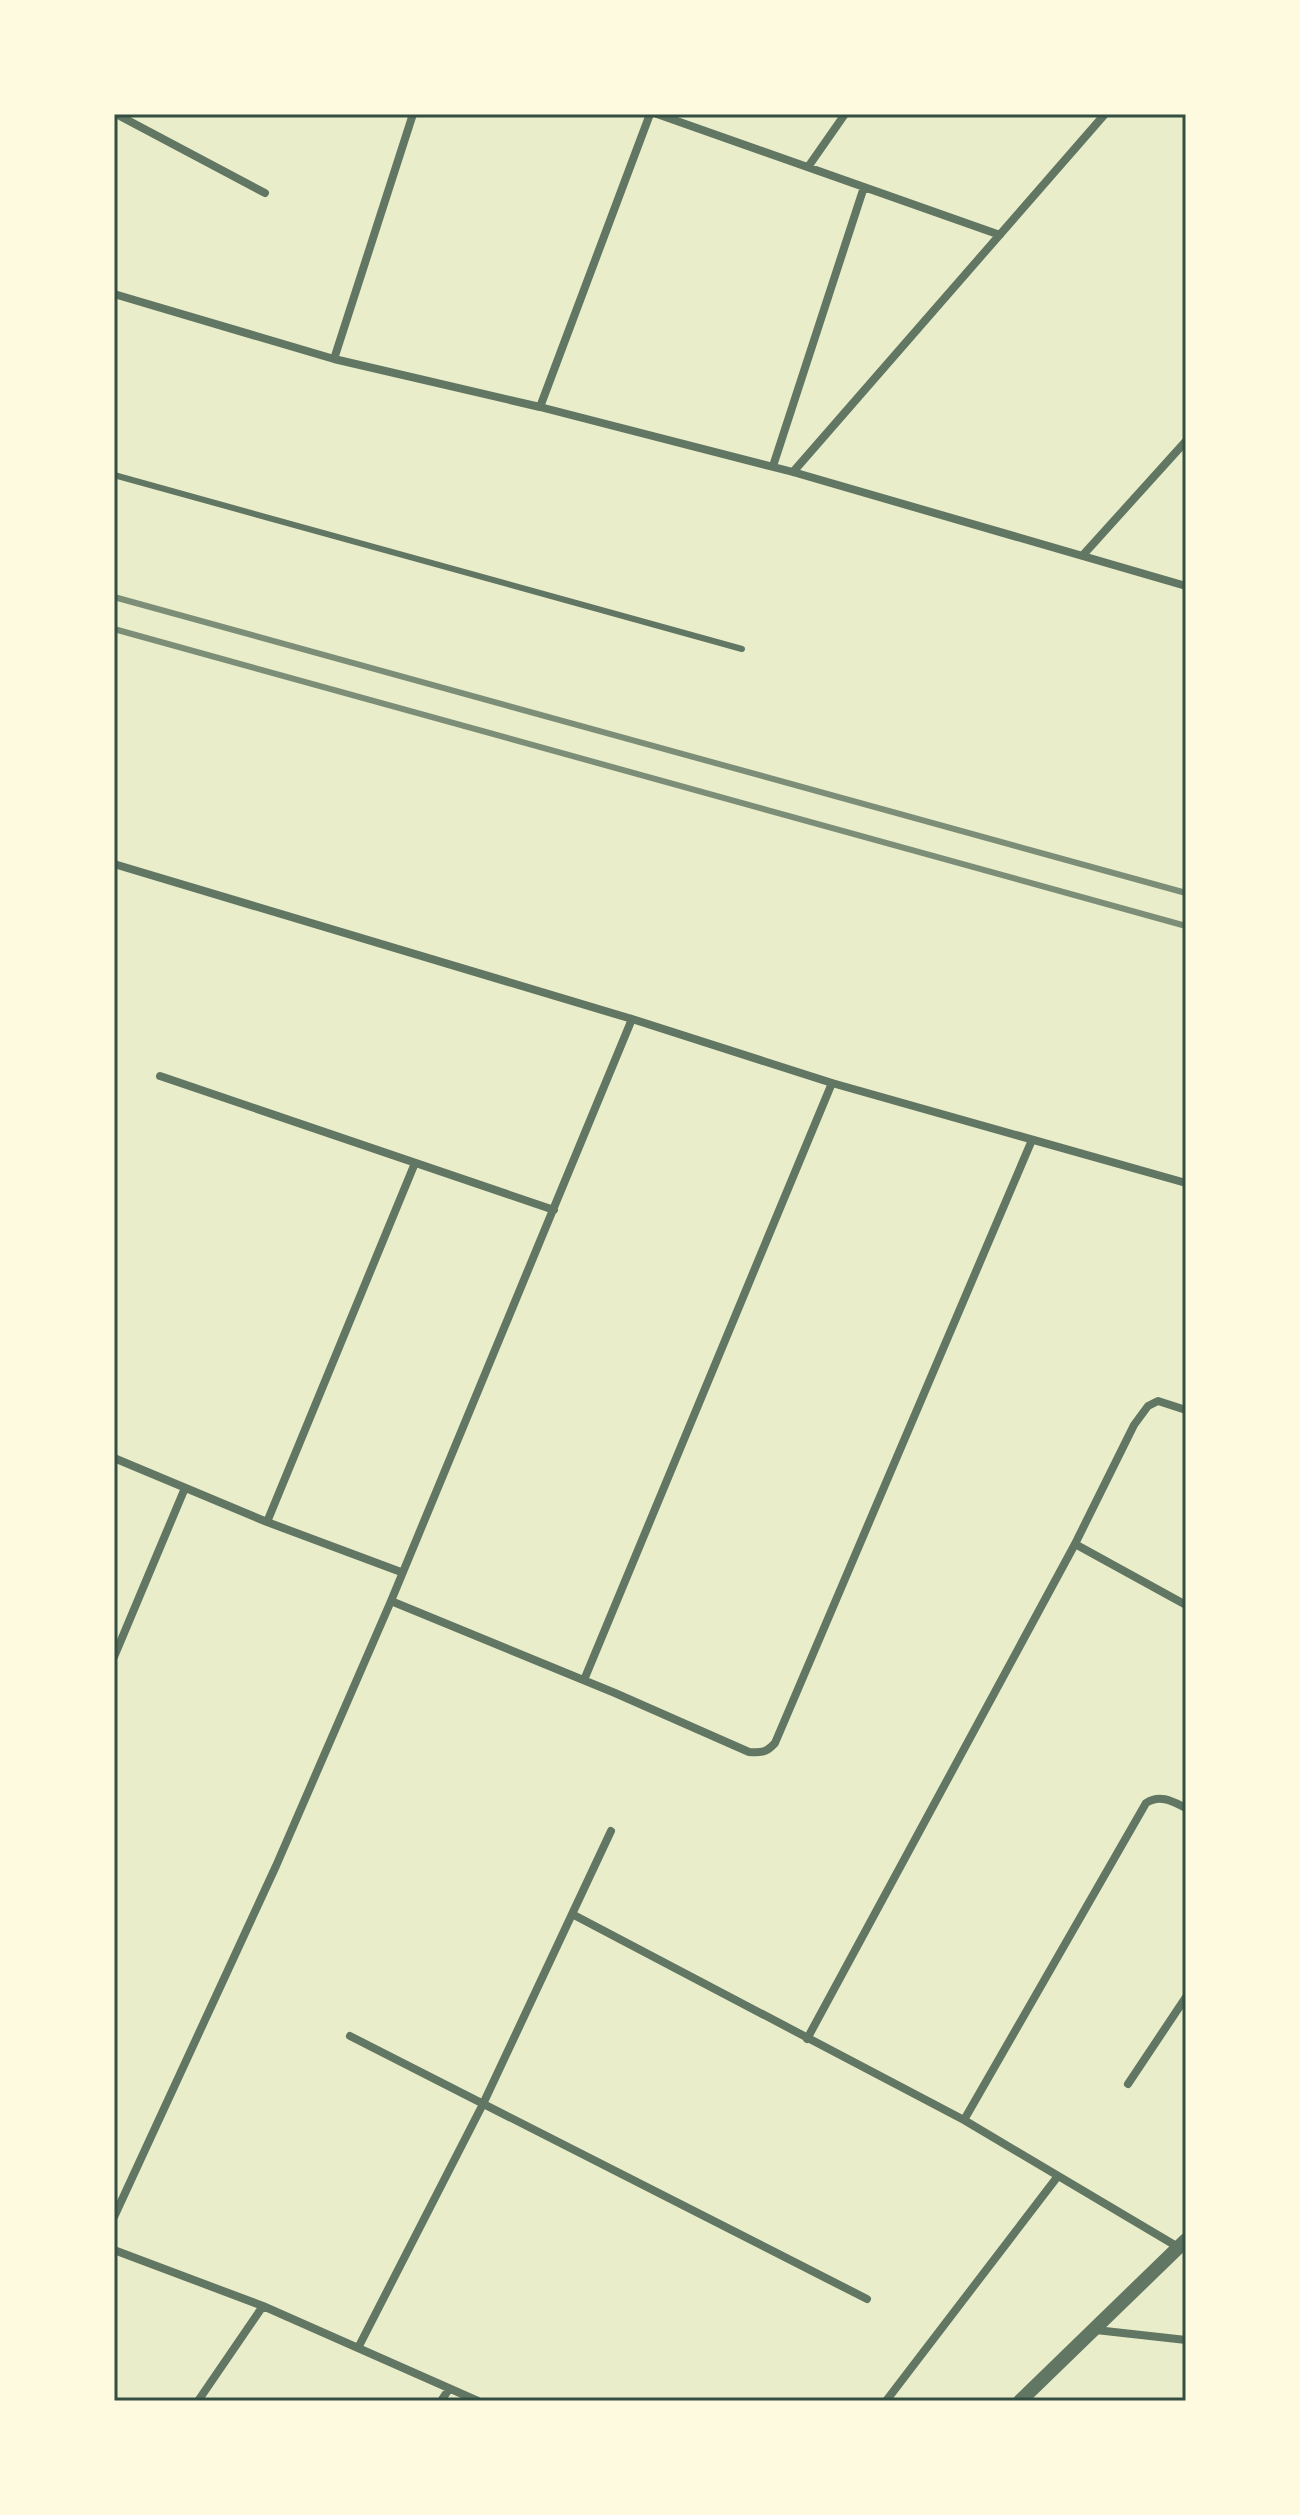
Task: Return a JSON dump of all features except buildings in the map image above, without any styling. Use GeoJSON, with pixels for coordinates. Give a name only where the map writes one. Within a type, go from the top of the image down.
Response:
{"type":"FeatureCollection","features":[{"type":"Feature","properties":{"kind":"street"},"geometry":{"type":"LineString","coordinates":[[116,114],[265,193]]}},
{"type":"Feature","properties":{"kind":"street"},"geometry":{"type":"LineString","coordinates":[[334,359],[413,114]]}},
{"type":"Feature","properties":{"kind":"street"},"geometry":{"type":"LineString","coordinates":[[540,407],[650,114]]}},
{"type":"Feature","properties":{"kind":"street"},"geometry":{"type":"LineString","coordinates":[[657,114],[1000,235]]}},
{"type":"Feature","properties":{"kind":"street"},"geometry":{"type":"LineString","coordinates":[[808,167],[845,114]]}},
{"type":"Feature","properties":{"kind":"street"},"geometry":{"type":"LineString","coordinates":[[793,472],[1105,114]]}},
{"type":"Feature","properties":{"kind":"street"},"geometry":{"type":"LineString","coordinates":[[773,466],[864,187]]}},
{"type":"Feature","properties":{"kind":"street"},"geometry":{"type":"LineString","coordinates":[[114,294],[334,359],[773,466],[1186,586]]}},
{"type":"Feature","properties":{"kind":"street"},"geometry":{"type":"LineString","coordinates":[[1083,555],[1186,441]]}},
{"type":"Feature","properties":{"kind":"street"},"geometry":{"type":"LineString","coordinates":[[114,864],[632,1019],[832,1083],[1186,1183]]}},
{"type":"Feature","properties":{"kind":"street"},"geometry":{"type":"LineString","coordinates":[[114,2217],[276,1866],[391,1601],[632,1019]]}},
{"type":"Feature","properties":{"kind":"street"},"geometry":{"type":"LineString","coordinates":[[160,1076],[554,1210]]}},
{"type":"Feature","properties":{"kind":"street"},"geometry":{"type":"LineString","coordinates":[[584,1680],[832,1083]]}},
{"type":"Feature","properties":{"kind":"street"},"geometry":{"type":"LineString","coordinates":[[391,1601],[749,1752],[763,1753],[775,1743],[1032,1140]]}},
{"type":"Feature","properties":{"kind":"street"},"geometry":{"type":"LineString","coordinates":[[267,1522],[415,1163]]}},
{"type":"Feature","properties":{"kind":"street"},"geometry":{"type":"LineString","coordinates":[[807,2039],[1075,1544],[1141,1413],[1158,1401],[1186,1410]]}},
{"type":"Feature","properties":{"kind":"street"},"geometry":{"type":"LineString","coordinates":[[114,1458],[267,1522],[401,1572]]}},
{"type":"Feature","properties":{"kind":"street"},"geometry":{"type":"LineString","coordinates":[[114,1657],[185,1488]]}},
{"type":"Feature","properties":{"kind":"street"},"geometry":{"type":"LineString","coordinates":[[1075,1544],[1186,1605]]}},
{"type":"Feature","properties":{"kind":"street"},"geometry":{"type":"LineString","coordinates":[[964,2120],[1146,1803],[1161,1798],[1186,1808]]}},
{"type":"Feature","properties":{"kind":"street"},"geometry":{"type":"LineString","coordinates":[[358,2348],[483,2104],[611,1831]]}},
{"type":"Feature","properties":{"kind":"street"},"geometry":{"type":"LineString","coordinates":[[572,1914],[964,2120],[1182,2244],[1020,2401]]}},
{"type":"Feature","properties":{"kind":"street"},"geometry":{"type":"LineString","coordinates":[[1128,2084],[1186,1997]]}},
{"type":"Feature","properties":{"kind":"street"},"geometry":{"type":"LineString","coordinates":[[350,2036],[867,2299]]}},
{"type":"Feature","properties":{"kind":"street"},"geometry":{"type":"LineString","coordinates":[[886,2401],[1058,2176]]}},
{"type":"Feature","properties":{"kind":"street"},"geometry":{"type":"LineString","coordinates":[[114,2250],[263,2306],[478,2401]]}},
{"type":"Feature","properties":{"kind":"street"},"geometry":{"type":"LineString","coordinates":[[198,2401],[263,2306]]}},
{"type":"Feature","properties":{"kind":"street"},"geometry":{"type":"LineString","coordinates":[[1096,2330],[1186,2340]]}},
{"type":"Feature","properties":{"kind":"street"},"geometry":{"type":"LineString","coordinates":[[441,2401],[449,2389]]}},
{"type":"Feature","properties":{"kind":"lane"},"geometry":{"type":"LineString","coordinates":[[114,475],[742,649]]}},
{"type":"Feature","properties":{"kind":"railway"},"geometry":{"type":"LineString","coordinates":[[114,597],[1186,893]]}},
{"type":"Feature","properties":{"kind":"railway"},"geometry":{"type":"LineString","coordinates":[[114,629],[1186,926]]}}]}
